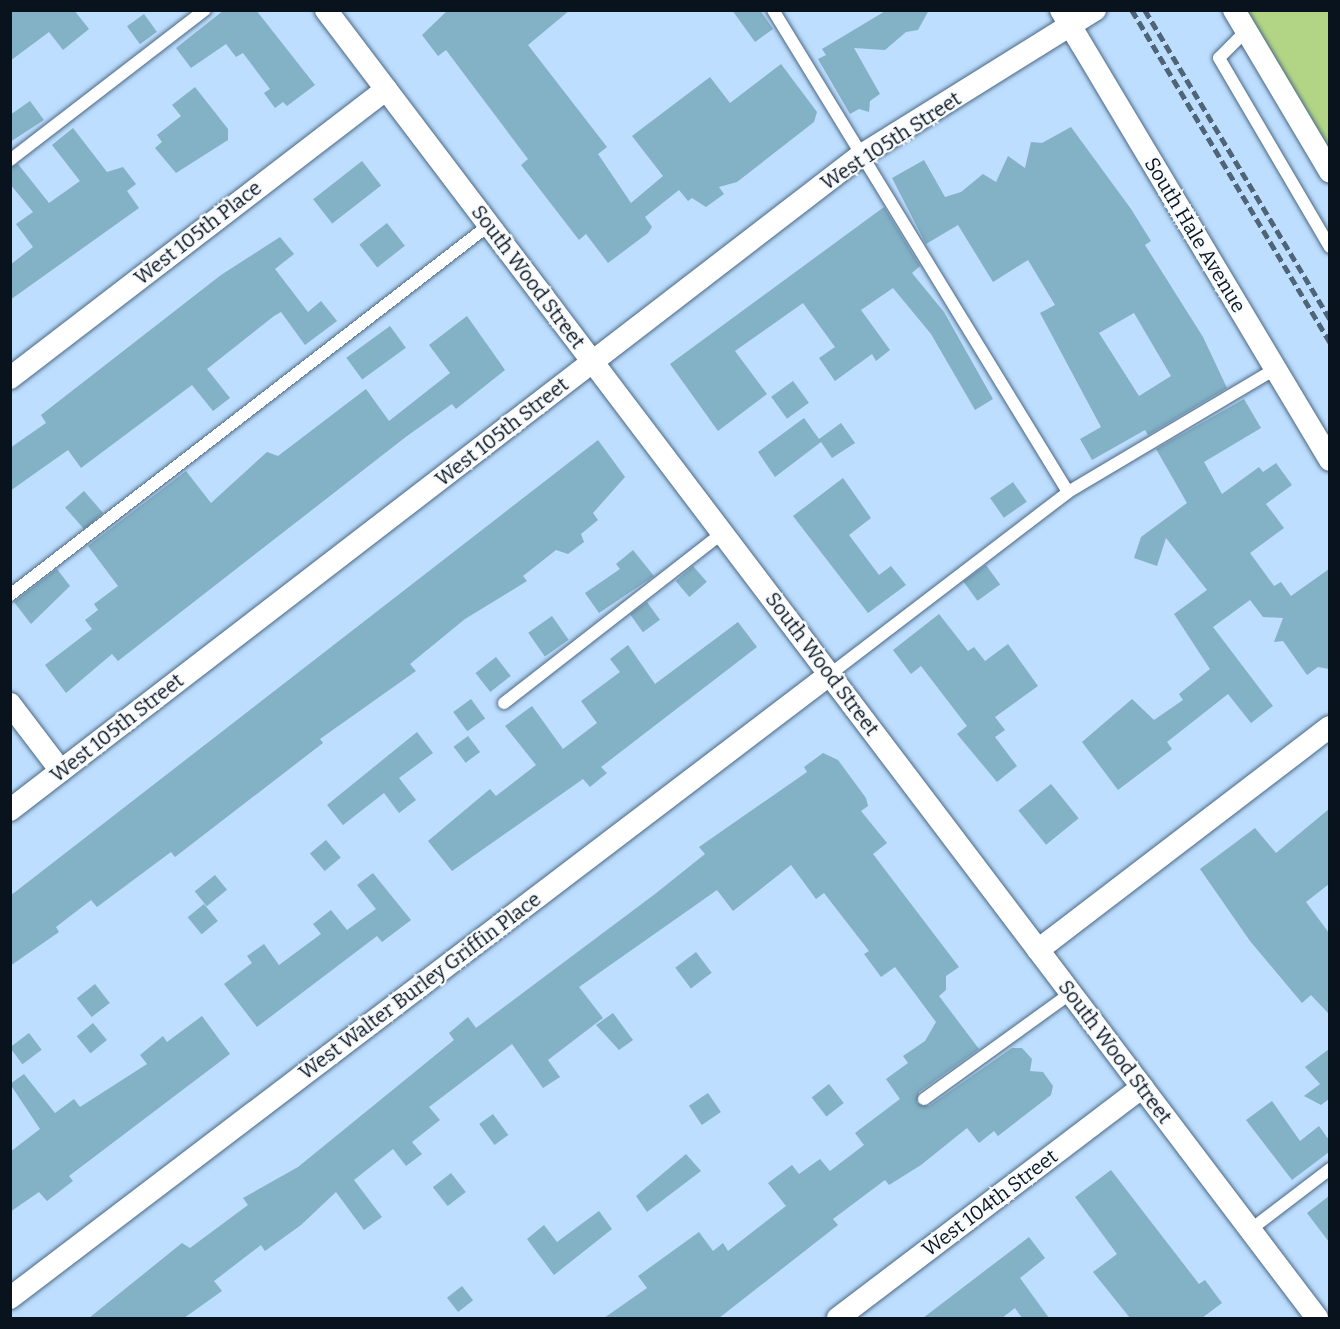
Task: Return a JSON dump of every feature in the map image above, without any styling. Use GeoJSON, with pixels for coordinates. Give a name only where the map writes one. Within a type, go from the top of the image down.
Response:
{"type":"FeatureCollection","features":[{"type":"Feature","properties":{"kind":"street","name":"South Wood Street"},"geometry":{"type":"LineString","coordinates":[[326,10],[1317,1318]]}},
{"type":"Feature","properties":{"kind":"street","name":"West 105th Street"},"geometry":{"type":"LineString","coordinates":[[10,810],[860,156],[1066,19],[1095,10]]}},
{"type":"Feature","properties":{"kind":"street"},"geometry":{"type":"LineString","coordinates":[[1234,10],[1329,172]]}},
{"type":"Feature","properties":{"kind":"street","name":"South Hale Avenue"},"geometry":{"type":"LineString","coordinates":[[1066,19],[1329,460]]}},
{"type":"Feature","properties":{"kind":"street","name":"West 105th Place"},"geometry":{"type":"LineString","coordinates":[[10,378],[386,89]]}},
{"type":"Feature","properties":{"kind":"street","name":"West Walter Burley Griffin Place"},"geometry":{"type":"LineString","coordinates":[[10,1298],[829,675]]}},
{"type":"Feature","properties":{"kind":"street"},"geometry":{"type":"LineString","coordinates":[[10,704],[61,771]]}},
{"type":"Feature","properties":{"kind":"street"},"geometry":{"type":"LineString","coordinates":[[1038,950],[1329,727]]}},
{"type":"Feature","properties":{"kind":"street","name":"West 104th Street"},"geometry":{"type":"LineString","coordinates":[[838,1318],[1142,1088]]}},
{"type":"Feature","properties":{"kind":"lane"},"geometry":{"type":"LineString","coordinates":[[10,160],[205,10]]}},
{"type":"Feature","properties":{"kind":"lane"},"geometry":{"type":"LineString","coordinates":[[773,10],[860,156],[1068,492]]}},
{"type":"Feature","properties":{"kind":"lane"},"geometry":{"type":"LineString","coordinates":[[1246,31],[1219,58],[1329,247]]}},
{"type":"Feature","properties":{"kind":"lane"},"geometry":{"type":"LineString","coordinates":[[10,595],[489,225]]}},
{"type":"Feature","properties":{"kind":"lane"},"geometry":{"type":"LineString","coordinates":[[829,675],[1068,492],[1275,369]]}},
{"type":"Feature","properties":{"kind":"lane"},"geometry":{"type":"LineString","coordinates":[[504,703],[722,533]]}},
{"type":"Feature","properties":{"kind":"lane"},"geometry":{"type":"LineString","coordinates":[[924,1099],[1071,993]]}},
{"type":"Feature","properties":{"kind":"lane"},"geometry":{"type":"LineString","coordinates":[[1250,1230],[1329,1169]]}},
{"type":"Feature","properties":{"kind":"green space"},"geometry":{"type":"Polygon","coordinates":[[[1246,11],[1329,11],[1329,150],[1246,11]]]}},
{"type":"Feature","properties":{"kind":"building"},"geometry":{"type":"Polygon","coordinates":[[[10,10],[74,10],[89,29],[63,50],[49,32],[10,61],[10,10]]]}},
{"type":"Feature","properties":{"kind":"building"},"geometry":{"type":"Polygon","coordinates":[[[224,10],[256,10],[315,85],[287,106],[283,102],[275,108],[264,93],[270,89],[243,53],[236,57],[226,44],[191,68],[176,48],[224,10]]]}},
{"type":"Feature","properties":{"kind":"building"},"geometry":{"type":"Polygon","coordinates":[[[448,10],[570,10],[528,45],[607,147],[598,154],[631,203],[663,176],[632,136],[710,77],[730,103],[781,64],[817,112],[814,122],[737,182],[719,187],[724,194],[706,207],[692,198],[688,201],[679,190],[645,217],[652,227],[648,233],[608,263],[586,234],[579,240],[521,165],[528,159],[446,50],[438,56],[422,35],[448,10]]]}},
{"type":"Feature","properties":{"kind":"building"},"geometry":{"type":"Polygon","coordinates":[[[732,10],[760,10],[773,29],[755,42],[732,10]]]}},
{"type":"Feature","properties":{"kind":"building"},"geometry":{"type":"Polygon","coordinates":[[[887,10],[929,10],[918,30],[906,32],[885,50],[854,48],[880,94],[870,101],[869,112],[859,109],[850,114],[818,59],[826,55],[822,49],[887,10]]]}},
{"type":"Feature","properties":{"kind":"building"},"geometry":{"type":"Polygon","coordinates":[[[144,14],[157,32],[140,44],[127,26],[144,14]]]}},
{"type":"Feature","properties":{"kind":"building"},"geometry":{"type":"Polygon","coordinates":[[[195,87],[228,129],[228,140],[176,173],[155,148],[162,142],[157,135],[181,116],[172,105],[195,87]]]}},
{"type":"Feature","properties":{"kind":"building"},"geometry":{"type":"Polygon","coordinates":[[[30,101],[44,120],[10,142],[10,115],[30,101]]]}},
{"type":"Feature","properties":{"kind":"building"},"geometry":{"type":"Polygon","coordinates":[[[1071,127],[1131,209],[1151,241],[1145,245],[1203,337],[1227,388],[1148,435],[1145,430],[1092,460],[1080,439],[1101,427],[1040,313],[1055,305],[1028,260],[993,282],[958,225],[926,244],[892,178],[924,160],[945,197],[961,192],[983,174],[996,182],[1008,156],[1025,168],[1031,142],[1042,143],[1071,127]],[[1134,313],[1099,333],[1139,396],[1171,376],[1134,313]]]}},
{"type":"Feature","properties":{"kind":"building"},"geometry":{"type":"Polygon","coordinates":[[[73,128],[107,172],[123,167],[136,184],[127,191],[139,208],[10,300],[10,265],[33,247],[16,224],[33,212],[10,184],[10,168],[18,164],[49,203],[80,181],[52,145],[73,128]]]}},
{"type":"Feature","properties":{"kind":"building"},"geometry":{"type":"Polygon","coordinates":[[[362,161],[381,185],[332,224],[313,199],[362,161]]]}},
{"type":"Feature","properties":{"kind":"building"},"geometry":{"type":"Polygon","coordinates":[[[884,207],[920,266],[912,273],[944,312],[993,399],[975,410],[931,334],[893,288],[861,310],[890,350],[876,361],[872,354],[835,381],[819,358],[835,347],[803,303],[735,351],[767,394],[718,431],[670,364],[884,207]]]}},
{"type":"Feature","properties":{"kind":"building"},"geometry":{"type":"Polygon","coordinates":[[[387,223],[405,246],[377,267],[359,245],[387,223]]]}},
{"type":"Feature","properties":{"kind":"building"},"geometry":{"type":"Polygon","coordinates":[[[280,237],[294,254],[275,269],[308,312],[321,301],[337,321],[305,345],[281,312],[207,369],[230,398],[213,411],[192,385],[81,468],[68,450],[10,491],[10,448],[46,423],[41,415],[221,275],[280,237]]]}},
{"type":"Feature","properties":{"kind":"building"},"geometry":{"type":"Polygon","coordinates":[[[467,316],[505,370],[456,409],[452,404],[407,436],[118,661],[112,654],[66,693],[45,665],[92,629],[85,620],[98,610],[94,604],[118,586],[88,546],[186,471],[211,503],[267,452],[278,456],[366,389],[389,421],[450,373],[429,345],[467,316]]]}},
{"type":"Feature","properties":{"kind":"building"},"geometry":{"type":"Polygon","coordinates":[[[390,326],[406,348],[362,380],[346,358],[390,326]]]}},
{"type":"Feature","properties":{"kind":"building"},"geometry":{"type":"Polygon","coordinates":[[[793,381],[809,403],[787,419],[771,397],[793,381]]]}},
{"type":"Feature","properties":{"kind":"building"},"geometry":{"type":"Polygon","coordinates":[[[1244,399],[1261,428],[1204,462],[1222,494],[1259,467],[1263,472],[1276,463],[1292,485],[1266,504],[1284,528],[1250,553],[1274,586],[1281,582],[1291,596],[1329,569],[1329,669],[1318,667],[1307,675],[1283,641],[1274,642],[1283,618],[1263,617],[1250,600],[1213,627],[1273,706],[1251,723],[1228,694],[1167,742],[1172,749],[1118,790],[1082,742],[1132,699],[1154,720],[1183,700],[1179,694],[1210,669],[1174,614],[1207,590],[1166,538],[1157,566],[1134,558],[1141,537],[1187,503],[1156,449],[1244,399]]]}},
{"type":"Feature","properties":{"kind":"building"},"geometry":{"type":"Polygon","coordinates":[[[804,418],[819,439],[841,423],[855,443],[832,458],[821,442],[775,477],[758,452],[804,418]]]}},
{"type":"Feature","properties":{"kind":"building"},"geometry":{"type":"Polygon","coordinates":[[[598,440],[625,477],[593,513],[598,520],[581,534],[584,542],[568,554],[556,550],[523,576],[527,581],[465,619],[410,664],[416,671],[320,739],[323,743],[175,857],[171,852],[97,907],[91,900],[56,927],[59,932],[10,966],[10,896],[598,440]]]}},
{"type":"Feature","properties":{"kind":"building"},"geometry":{"type":"Polygon","coordinates":[[[843,478],[871,518],[849,535],[879,575],[891,566],[906,585],[868,613],[793,516],[843,478]]]}},
{"type":"Feature","properties":{"kind":"building"},"geometry":{"type":"Polygon","coordinates":[[[1013,482],[1027,502],[1004,518],[990,498],[1013,482]]]}},
{"type":"Feature","properties":{"kind":"building"},"geometry":{"type":"Polygon","coordinates":[[[84,491],[103,513],[84,529],[65,507],[84,491]]]}},
{"type":"Feature","properties":{"kind":"building"},"geometry":{"type":"Polygon","coordinates":[[[633,550],[654,576],[599,613],[585,593],[620,569],[616,564],[633,550]]]}},
{"type":"Feature","properties":{"kind":"building"},"geometry":{"type":"Polygon","coordinates":[[[986,565],[1000,584],[977,601],[963,581],[986,565]]]}},
{"type":"Feature","properties":{"kind":"building"},"geometry":{"type":"Polygon","coordinates":[[[693,566],[707,582],[689,597],[676,581],[693,566]]]}},
{"type":"Feature","properties":{"kind":"building"},"geometry":{"type":"Polygon","coordinates":[[[57,569],[70,586],[31,624],[14,602],[57,569]]]}},
{"type":"Feature","properties":{"kind":"building"},"geometry":{"type":"Polygon","coordinates":[[[647,602],[660,620],[643,632],[630,614],[647,602]]]}},
{"type":"Feature","properties":{"kind":"building"},"geometry":{"type":"Polygon","coordinates":[[[939,614],[968,651],[974,647],[985,661],[1008,644],[1038,686],[995,717],[1005,730],[995,737],[1017,766],[997,782],[957,734],[967,726],[921,666],[911,674],[893,650],[939,614]]]}},
{"type":"Feature","properties":{"kind":"building"},"geometry":{"type":"Polygon","coordinates":[[[552,616],[569,640],[545,656],[528,633],[552,616]]]}},
{"type":"Feature","properties":{"kind":"building"},"geometry":{"type":"Polygon","coordinates":[[[738,622],[757,647],[601,767],[607,773],[590,787],[583,779],[452,871],[428,841],[490,789],[496,796],[536,765],[505,726],[532,706],[563,749],[597,723],[581,701],[620,672],[610,659],[628,645],[655,684],[738,622]]]}},
{"type":"Feature","properties":{"kind":"building"},"geometry":{"type":"Polygon","coordinates":[[[496,657],[511,676],[490,692],[476,673],[496,657]]]}},
{"type":"Feature","properties":{"kind":"building"},"geometry":{"type":"Polygon","coordinates":[[[471,699],[485,718],[467,731],[453,712],[471,699]]]}},
{"type":"Feature","properties":{"kind":"building"},"geometry":{"type":"Polygon","coordinates":[[[417,732],[433,753],[399,778],[416,800],[399,813],[384,793],[343,825],[327,805],[417,732]]]}},
{"type":"Feature","properties":{"kind":"building"},"geometry":{"type":"Polygon","coordinates":[[[468,736],[480,752],[466,763],[454,747],[468,736]]]}},
{"type":"Feature","properties":{"kind":"building"},"geometry":{"type":"Polygon","coordinates":[[[823,753],[838,760],[866,798],[868,806],[861,811],[887,843],[873,854],[959,967],[946,976],[946,990],[939,996],[979,1049],[919,1092],[917,1103],[929,1106],[1012,1048],[1022,1048],[1032,1059],[1030,1071],[1043,1072],[1053,1086],[1051,1095],[998,1136],[994,1131],[979,1143],[967,1128],[921,1165],[889,1185],[885,1180],[833,1219],[838,1225],[719,1318],[604,1318],[647,1288],[638,1276],[699,1232],[713,1251],[723,1243],[728,1251],[786,1206],[768,1183],[792,1165],[799,1174],[820,1159],[830,1171],[864,1145],[855,1133],[900,1099],[886,1079],[908,1063],[903,1056],[925,1041],[936,1022],[895,967],[881,977],[864,954],[869,951],[824,893],[816,899],[791,865],[733,911],[717,890],[579,987],[603,1018],[548,1060],[560,1077],[543,1088],[512,1044],[429,1107],[440,1120],[412,1142],[422,1154],[406,1166],[393,1149],[354,1180],[382,1217],[364,1230],[336,1192],[301,1225],[265,1251],[261,1245],[214,1281],[222,1291],[184,1318],[89,1318],[182,1243],[190,1248],[248,1205],[243,1198],[298,1167],[454,1040],[449,1033],[468,1017],[476,1028],[655,894],[705,854],[699,847],[807,772],[804,767],[823,753]]]}},
{"type":"Feature","properties":{"kind":"building"},"geometry":{"type":"Polygon","coordinates":[[[1051,784],[1079,818],[1046,845],[1018,810],[1051,784]]]}},
{"type":"Feature","properties":{"kind":"building"},"geometry":{"type":"Polygon","coordinates":[[[1329,809],[1329,884],[1306,902],[1329,933],[1329,1014],[1311,995],[1302,1003],[1250,941],[1200,869],[1255,828],[1276,853],[1329,809]]]}},
{"type":"Feature","properties":{"kind":"building"},"geometry":{"type":"Polygon","coordinates":[[[326,840],[341,858],[325,871],[310,853],[326,840]]]}},
{"type":"Feature","properties":{"kind":"building"},"geometry":{"type":"Polygon","coordinates":[[[373,873],[411,920],[382,942],[377,936],[257,1027],[224,984],[252,963],[247,956],[264,944],[279,965],[321,934],[313,924],[331,910],[347,930],[376,909],[357,885],[373,873]]]}},
{"type":"Feature","properties":{"kind":"building"},"geometry":{"type":"Polygon","coordinates":[[[215,875],[227,890],[207,906],[195,891],[215,875]]]}},
{"type":"Feature","properties":{"kind":"building"},"geometry":{"type":"Polygon","coordinates":[[[204,904],[218,921],[202,934],[188,917],[204,904]]]}},
{"type":"Feature","properties":{"kind":"building"},"geometry":{"type":"Polygon","coordinates":[[[696,952],[712,973],[691,988],[675,968],[696,952]]]}},
{"type":"Feature","properties":{"kind":"building"},"geometry":{"type":"Polygon","coordinates":[[[95,984],[110,1003],[92,1017],[77,998],[95,984]]]}},
{"type":"Feature","properties":{"kind":"building"},"geometry":{"type":"Polygon","coordinates":[[[613,1013],[633,1040],[619,1050],[596,1025],[613,1013]]]}},
{"type":"Feature","properties":{"kind":"building"},"geometry":{"type":"Polygon","coordinates":[[[202,1016],[230,1054],[69,1176],[73,1181],[47,1201],[39,1192],[10,1212],[10,1152],[40,1129],[10,1084],[24,1074],[55,1113],[74,1099],[80,1107],[147,1064],[140,1055],[163,1036],[167,1042],[202,1016]]]}},
{"type":"Feature","properties":{"kind":"building"},"geometry":{"type":"Polygon","coordinates":[[[93,1023],[107,1040],[91,1053],[77,1036],[93,1023]]]}},
{"type":"Feature","properties":{"kind":"building"},"geometry":{"type":"Polygon","coordinates":[[[29,1033],[42,1050],[22,1064],[10,1047],[29,1033]]]}},
{"type":"Feature","properties":{"kind":"building"},"geometry":{"type":"Polygon","coordinates":[[[1329,1049],[1329,1099],[1321,1105],[1304,1096],[1320,1084],[1305,1067],[1329,1049]]]}},
{"type":"Feature","properties":{"kind":"building"},"geometry":{"type":"Polygon","coordinates":[[[829,1084],[844,1103],[826,1116],[812,1098],[829,1084]]]}},
{"type":"Feature","properties":{"kind":"building"},"geometry":{"type":"Polygon","coordinates":[[[708,1093],[721,1112],[702,1125],[689,1106],[708,1093]]]}},
{"type":"Feature","properties":{"kind":"building"},"geometry":{"type":"Polygon","coordinates":[[[1272,1101],[1300,1141],[1319,1126],[1329,1140],[1329,1152],[1292,1180],[1246,1120],[1272,1101]]]}},
{"type":"Feature","properties":{"kind":"building"},"geometry":{"type":"Polygon","coordinates":[[[493,1114],[508,1135],[495,1145],[479,1124],[493,1114]]]}},
{"type":"Feature","properties":{"kind":"building"},"geometry":{"type":"Polygon","coordinates":[[[686,1154],[701,1171],[647,1212],[636,1196],[686,1154]]]}},
{"type":"Feature","properties":{"kind":"building"},"geometry":{"type":"Polygon","coordinates":[[[1111,1170],[1199,1284],[1205,1280],[1222,1303],[1202,1318],[1130,1318],[1093,1272],[1117,1254],[1075,1197],[1111,1170]]]}},
{"type":"Feature","properties":{"kind":"building"},"geometry":{"type":"Polygon","coordinates":[[[451,1173],[466,1192],[448,1206],[433,1187],[451,1173]]]}},
{"type":"Feature","properties":{"kind":"building"},"geometry":{"type":"Polygon","coordinates":[[[1329,1196],[1329,1242],[1307,1213],[1329,1196]]]}},
{"type":"Feature","properties":{"kind":"building"},"geometry":{"type":"Polygon","coordinates":[[[599,1211],[612,1229],[554,1275],[527,1239],[544,1225],[557,1242],[599,1211]]]}},
{"type":"Feature","properties":{"kind":"building"},"geometry":{"type":"Polygon","coordinates":[[[1029,1237],[1045,1258],[1020,1278],[1049,1318],[1022,1318],[1015,1308],[1002,1318],[923,1318],[1029,1237]]]}},
{"type":"Feature","properties":{"kind":"building"},"geometry":{"type":"Polygon","coordinates":[[[462,1286],[473,1300],[458,1312],[447,1298],[462,1286]]]}},
{"type":"Feature","properties":{"kind":"railway"},"geometry":{"type":"LineString","coordinates":[[1132,10],[1330,342]]}},
{"type":"Feature","properties":{"kind":"railway"},"geometry":{"type":"LineString","coordinates":[[1145,10],[1330,319]]}}]}
